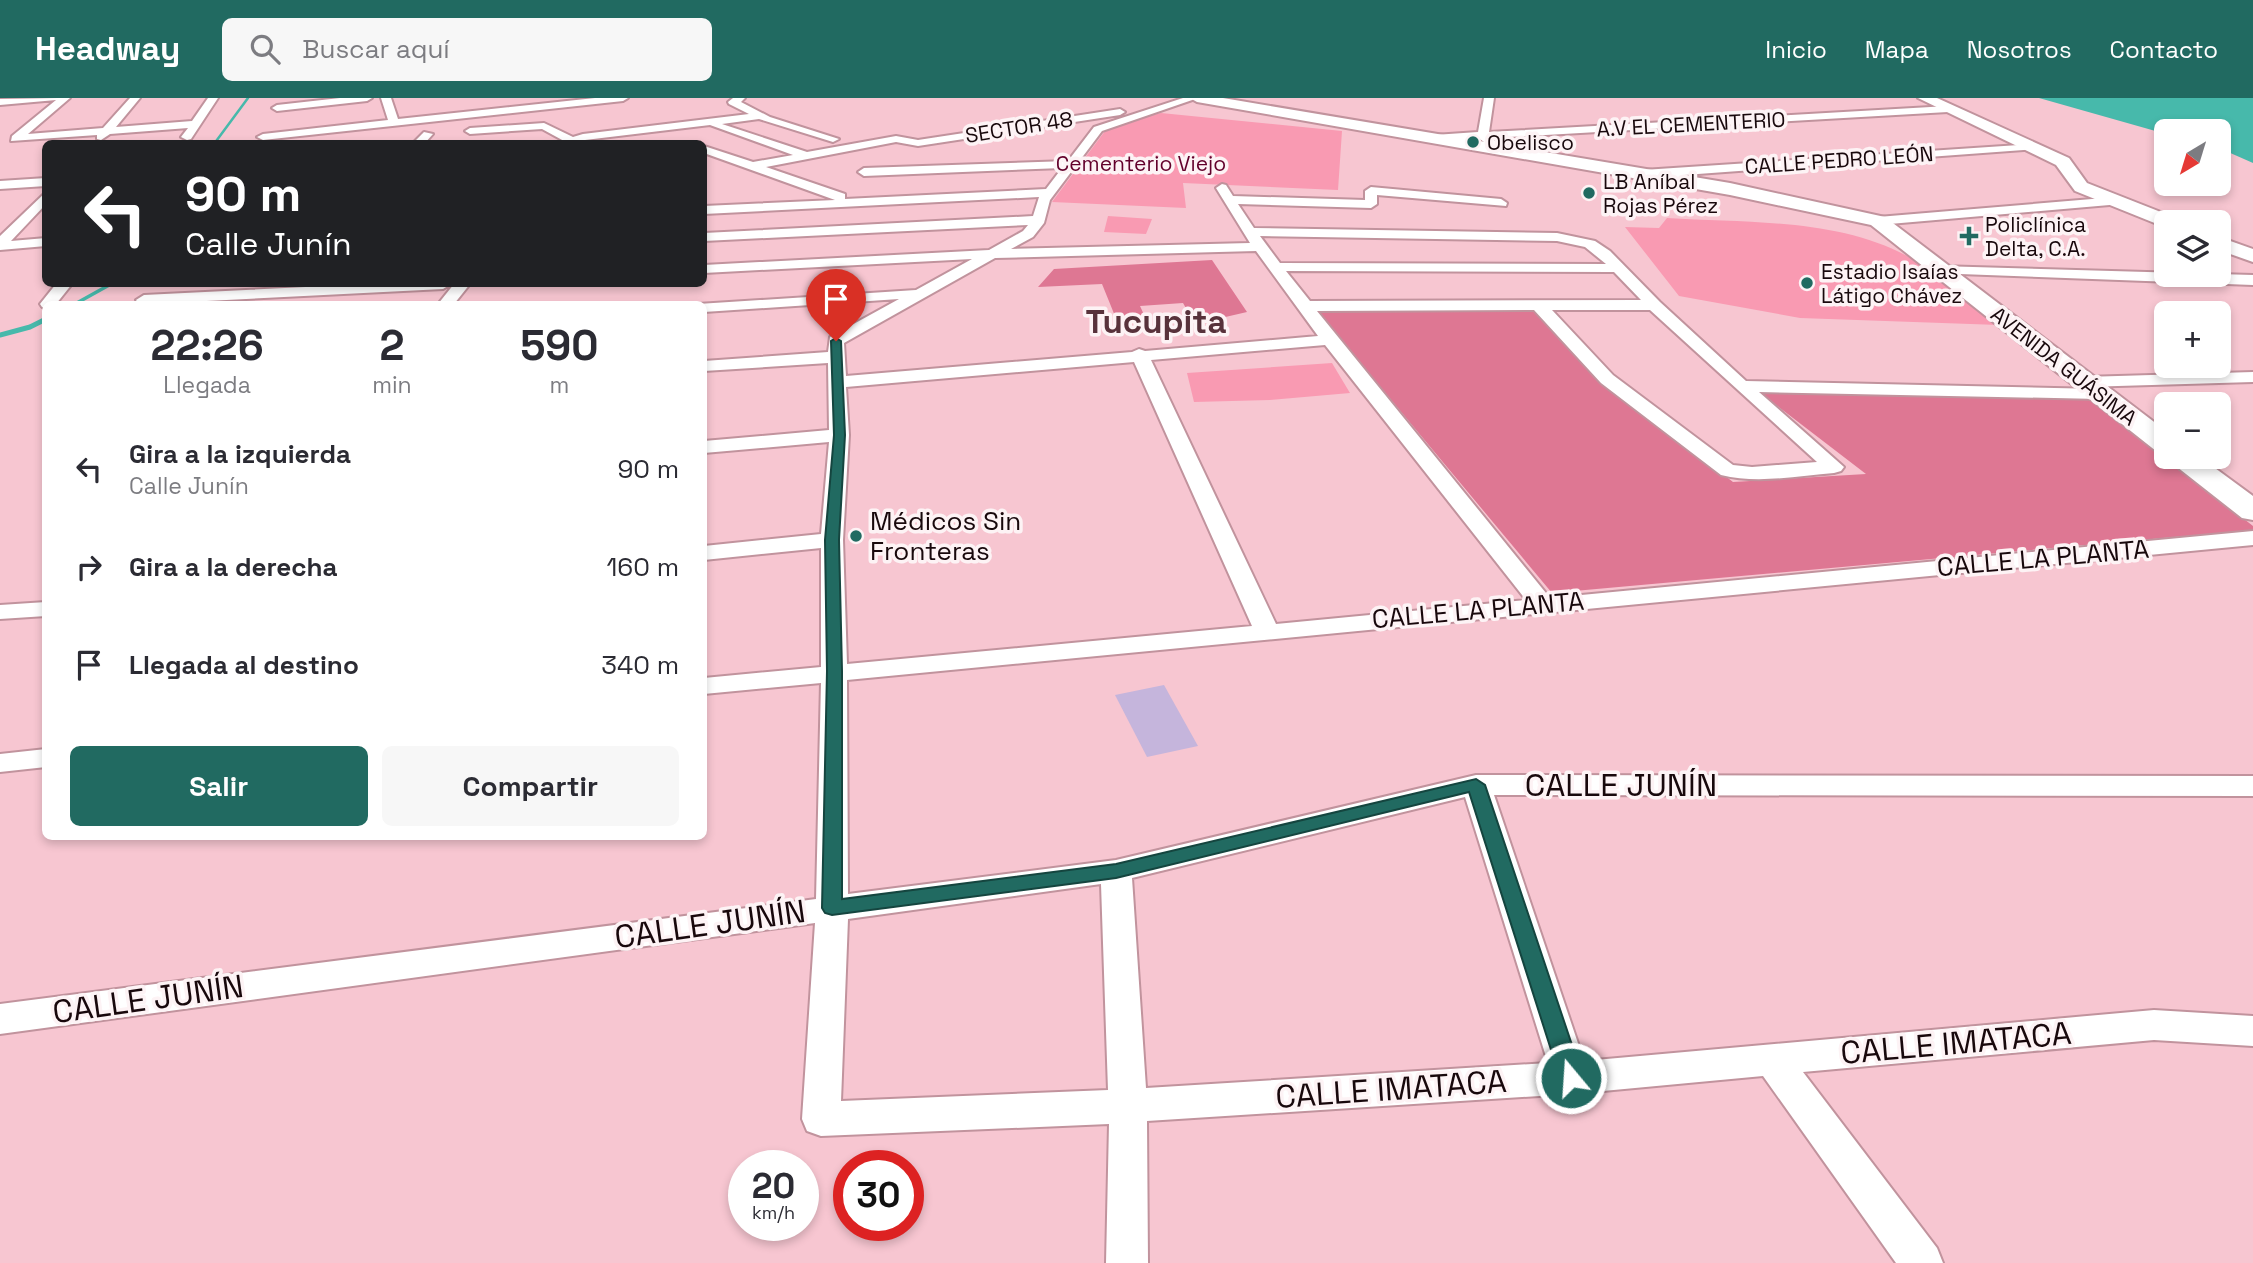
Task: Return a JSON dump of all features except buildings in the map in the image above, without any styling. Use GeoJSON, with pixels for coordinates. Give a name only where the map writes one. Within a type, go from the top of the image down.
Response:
{"type":"FeatureCollection","features":[{"type":"Feature","properties":{"kind":"main road","name":"AVENIDA GUÁSIMA"},"geometry":{"type":"LineString","coordinates":[[1195,98],[1434,138],[1490,143],[1810,204],[1878,221],[2154,436]]}},
{"type":"Feature","properties":{"kind":"main road"},"geometry":{"type":"LineString","coordinates":[[1925,98],[2063,162],[2071,177],[2081,187],[2154,216]]}},
{"type":"Feature","properties":{"kind":"main road"},"geometry":{"type":"LineString","coordinates":[[2231,248],[2253,256]]}},
{"type":"Feature","properties":{"kind":"main road"},"geometry":{"type":"LineString","coordinates":[[2197,469],[2253,512]]}},
{"type":"Feature","properties":{"kind":"street"},"geometry":{"type":"LineString","coordinates":[[0,102],[53,98]]}},
{"type":"Feature","properties":{"kind":"street"},"geometry":{"type":"LineString","coordinates":[[2,147],[65,98]]}},
{"type":"Feature","properties":{"kind":"street"},"geometry":{"type":"LineString","coordinates":[[99,140],[135,98]]}},
{"type":"Feature","properties":{"kind":"street"},"geometry":{"type":"LineString","coordinates":[[186,140],[213,98]]}},
{"type":"Feature","properties":{"kind":"street"},"geometry":{"type":"LineString","coordinates":[[270,122],[310,101],[367,98]]}},
{"type":"Feature","properties":{"kind":"street"},"geometry":{"type":"LineString","coordinates":[[386,98],[394,122]]}},
{"type":"Feature","properties":{"kind":"street"},"geometry":{"type":"LineString","coordinates":[[270,122],[394,122],[467,110],[623,98]]}},
{"type":"Feature","properties":{"kind":"street"},"geometry":{"type":"LineString","coordinates":[[740,98],[733,102],[760,116],[833,139],[783,148]]}},
{"type":"Feature","properties":{"kind":"street"},"geometry":{"type":"LineString","coordinates":[[832,908],[832,540],[839,435],[836,341],[1028,233],[1040,220],[1044,200],[1103,125],[1195,98]]}},
{"type":"Feature","properties":{"kind":"street"},"geometry":{"type":"LineString","coordinates":[[1489,98],[1490,143]]}},
{"type":"Feature","properties":{"kind":"street"},"geometry":{"type":"LineString","coordinates":[[310,101],[312,127]]}},
{"type":"Feature","properties":{"kind":"street"},"geometry":{"type":"LineString","coordinates":[[583,102],[591,113]]}},
{"type":"Feature","properties":{"kind":"street","name":"SECTOR 48"},"geometry":{"type":"LineString","coordinates":[[753,166],[896,139],[918,143],[1089,116],[1162,109]]}},
{"type":"Feature","properties":{"kind":"street","name":"A.V EL CEMENTERIO"},"geometry":{"type":"LineString","coordinates":[[1490,143],[1948,109]]}},
{"type":"Feature","properties":{"kind":"street"},"geometry":{"type":"LineString","coordinates":[[24,114],[48,112]]}},
{"type":"Feature","properties":{"kind":"street"},"geometry":{"type":"LineString","coordinates":[[578,140],[760,116]]}},
{"type":"Feature","properties":{"kind":"street"},"geometry":{"type":"LineString","coordinates":[[600,123],[609,134]]}},
{"type":"Feature","properties":{"kind":"street"},"geometry":{"type":"LineString","coordinates":[[16,138],[196,124]]}},
{"type":"Feature","properties":{"kind":"street"},"geometry":{"type":"LineString","coordinates":[[710,124],[806,156]]}},
{"type":"Feature","properties":{"kind":"street"},"geometry":{"type":"LineString","coordinates":[[454,132],[544,126],[565,140]]}},
{"type":"Feature","properties":{"kind":"street"},"geometry":{"type":"LineString","coordinates":[[0,131],[28,129]]}},
{"type":"Feature","properties":{"kind":"street"},"geometry":{"type":"LineString","coordinates":[[639,131],[673,140]]}},
{"type":"Feature","properties":{"kind":"street"},"geometry":{"type":"LineString","coordinates":[[407,135],[441,133]]}},
{"type":"Feature","properties":{"kind":"street"},"geometry":{"type":"LineString","coordinates":[[421,140],[428,134]]}},
{"type":"Feature","properties":{"kind":"street","name":"CALLE PEDRO LEÓN"},"geometry":{"type":"LineString","coordinates":[[1643,174],[2035,147]]}},
{"type":"Feature","properties":{"kind":"street"},"geometry":{"type":"LineString","coordinates":[[707,150],[852,201]]}},
{"type":"Feature","properties":{"kind":"street"},"geometry":{"type":"LineString","coordinates":[[864,172],[1071,164]]}},
{"type":"Feature","properties":{"kind":"street"},"geometry":{"type":"LineString","coordinates":[[0,186],[42,182]]}},
{"type":"Feature","properties":{"kind":"street"},"geometry":{"type":"LineString","coordinates":[[1225,194],[1371,204],[1371,191],[1501,203]]}},
{"type":"Feature","properties":{"kind":"street"},"geometry":{"type":"LineString","coordinates":[[707,210],[1049,193]]}},
{"type":"Feature","properties":{"kind":"street"},"geometry":{"type":"LineString","coordinates":[[1225,194],[1236,215],[1307,306],[1329,340],[1542,604]]}},
{"type":"Feature","properties":{"kind":"street"},"geometry":{"type":"LineString","coordinates":[[0,245],[42,199]]}},
{"type":"Feature","properties":{"kind":"street"},"geometry":{"type":"LineString","coordinates":[[1878,221],[2116,201]]}},
{"type":"Feature","properties":{"kind":"street"},"geometry":{"type":"LineString","coordinates":[[707,237],[1040,220]]}},
{"type":"Feature","properties":{"kind":"street"},"geometry":{"type":"LineString","coordinates":[[707,269],[1255,240],[1557,237],[1590,244],[1619,268],[1654,305],[1741,386],[1834,467],[1752,473],[1728,471],[1607,379],[1538,305]]}},
{"type":"Feature","properties":{"kind":"street"},"geometry":{"type":"LineString","coordinates":[[0,245],[42,242]]}},
{"type":"Feature","properties":{"kind":"street"},"geometry":{"type":"LineString","coordinates":[[1276,267],[1619,268]]}},
{"type":"Feature","properties":{"kind":"street"},"geometry":{"type":"LineString","coordinates":[[1938,270],[2253,280]]}},
{"type":"Feature","properties":{"kind":"street"},"geometry":{"type":"LineString","coordinates":[[50,301],[62,287]]}},
{"type":"Feature","properties":{"kind":"street"},"geometry":{"type":"LineString","coordinates":[[143,301],[157,287]]}},
{"type":"Feature","properties":{"kind":"street"},"geometry":{"type":"LineString","coordinates":[[159,301],[393,287]]}},
{"type":"Feature","properties":{"kind":"street"},"geometry":{"type":"LineString","coordinates":[[449,301],[460,287]]}},
{"type":"Feature","properties":{"kind":"street"},"geometry":{"type":"LineString","coordinates":[[707,307],[920,293]]}},
{"type":"Feature","properties":{"kind":"street"},"geometry":{"type":"LineString","coordinates":[[1307,306],[1654,305]]}},
{"type":"Feature","properties":{"kind":"street"},"geometry":{"type":"LineString","coordinates":[[707,366],[837,369],[1139,355],[1329,340]]}},
{"type":"Feature","properties":{"kind":"street"},"geometry":{"type":"LineString","coordinates":[[1139,355],[1266,630]]}},
{"type":"Feature","properties":{"kind":"street"},"geometry":{"type":"LineString","coordinates":[[1741,386],[2092,388],[2253,377]]}},
{"type":"Feature","properties":{"kind":"street"},"geometry":{"type":"LineString","coordinates":[[707,447],[839,435]]}},
{"type":"Feature","properties":{"kind":"street","name":"CALLE LA PLANTA"},"geometry":{"type":"LineString","coordinates":[[707,686],[834,671],[2253,538]]}},
{"type":"Feature","properties":{"kind":"street"},"geometry":{"type":"LineString","coordinates":[[707,553],[832,540]]}},
{"type":"Feature","properties":{"kind":"street"},"geometry":{"type":"LineString","coordinates":[[0,612],[42,609]]}},
{"type":"Feature","properties":{"kind":"street"},"geometry":{"type":"LineString","coordinates":[[0,763],[42,758]]}},
{"type":"Feature","properties":{"kind":"street"},"geometry":{"type":"LineString","coordinates":[[1476,785],[1571,1078]]}},
{"type":"Feature","properties":{"kind":"street","name":"CALLE JUNÍN"},"geometry":{"type":"LineString","coordinates":[[0,1018],[1116,871],[1476,785],[2253,786]]}},
{"type":"Feature","properties":{"kind":"street"},"geometry":{"type":"LineString","coordinates":[[1116,871],[1128,1106],[1127,1263]]}},
{"type":"Feature","properties":{"kind":"street","name":"CALLE IMATACA"},"geometry":{"type":"LineString","coordinates":[[832,908],[821,1119],[1128,1106],[1571,1078],[2154,1025],[2253,1031]]}},
{"type":"Feature","properties":{"kind":"street"},"geometry":{"type":"LineString","coordinates":[[1772,1060],[1922,1263]]}},
{"type":"Feature","properties":{"kind":"green space","name":"Cementerio Viejo"},"geometry":{"type":"Polygon","coordinates":[[[1161,113],[1342,131],[1338,190],[1183,183],[1186,208],[1052,202],[1108,127],[1161,113]]]}},
{"type":"Feature","properties":{"kind":"green space"},"geometry":{"type":"Polygon","coordinates":[[[1108,216],[1152,219],[1146,234],[1104,232],[1108,216]]]}},
{"type":"Feature","properties":{"kind":"green space","name":"Estadio Isaías Látigo Chávez"},"geometry":{"type":"Polygon","coordinates":[[[1667,218],[1791,225],[1852,235],[1881,244],[1932,272],[1999,325],[1800,318],[1679,296],[1625,227],[1659,228],[1667,218]]]}},
{"type":"Feature","properties":{"kind":"green space"},"geometry":{"type":"Polygon","coordinates":[[[1332,363],[1350,393],[1270,400],[1194,402],[1187,373],[1332,363]]]}},
{"type":"Feature","properties":{"kind":"shaded area"},"geometry":{"type":"Polygon","coordinates":[[[2039,98],[2253,98],[2253,163],[2231,153],[2231,119],[2154,119],[2154,131],[2039,98]]]}},
{"type":"Feature","properties":{"kind":"shaded area"},"geometry":{"type":"Polygon","coordinates":[[[1212,260],[1247,312],[1195,324],[1183,303],[1140,306],[1146,319],[1117,321],[1102,284],[1038,287],[1054,269],[1212,260]]]}},
{"type":"Feature","properties":{"kind":"shaded area"},"geometry":{"type":"Polygon","coordinates":[[[1534,309],[1599,378],[1733,482],[1866,474],[1759,392],[2091,399],[2154,448],[2154,469],[2180,469],[2253,526],[2253,530],[1552,593],[1317,311],[1534,309]]]}},
{"type":"Feature","properties":{"kind":"waterway"},"geometry":{"type":"LineString","coordinates":[[217,140],[248,98]]}},
{"type":"Feature","properties":{"kind":"waterway"},"geometry":{"type":"LineString","coordinates":[[80,301],[106,287]]}},
{"type":"Feature","properties":{"kind":"waterway"},"geometry":{"type":"LineString","coordinates":[[0,335],[42,321]]}},
{"type":"Feature","properties":{"kind":"place","name":"Obelisco"},"geometry":{"type":"Point","coordinates":[1473,142]}},
{"type":"Feature","properties":{"kind":"place","name":"LB Aníbal Rojas Pérez"},"geometry":{"type":"Point","coordinates":[1589,193]}},
{"type":"Feature","properties":{"kind":"place","name":"Policlínica Delta, C.A."},"geometry":{"type":"Point","coordinates":[1969,236]}},
{"type":"Feature","properties":{"kind":"place","name":"Estadio Isaías Látigo Chávez"},"geometry":{"type":"Point","coordinates":[1807,283]}},
{"type":"Feature","properties":{"kind":"place","name":"Médicos Sin Fronteras"},"geometry":{"type":"Point","coordinates":[856,536]}},
{"type":"Feature","properties":{"kind":"district","name":"Tucupita"},"geometry":{"type":"Point","coordinates":[1156,322]}},
{"type":"Feature","properties":{"kind":"route"},"geometry":{"type":"LineString","coordinates":[[836,341],[839,435],[832,540],[832,908],[1116,871],[1476,785],[1571,1078]]}}]}
